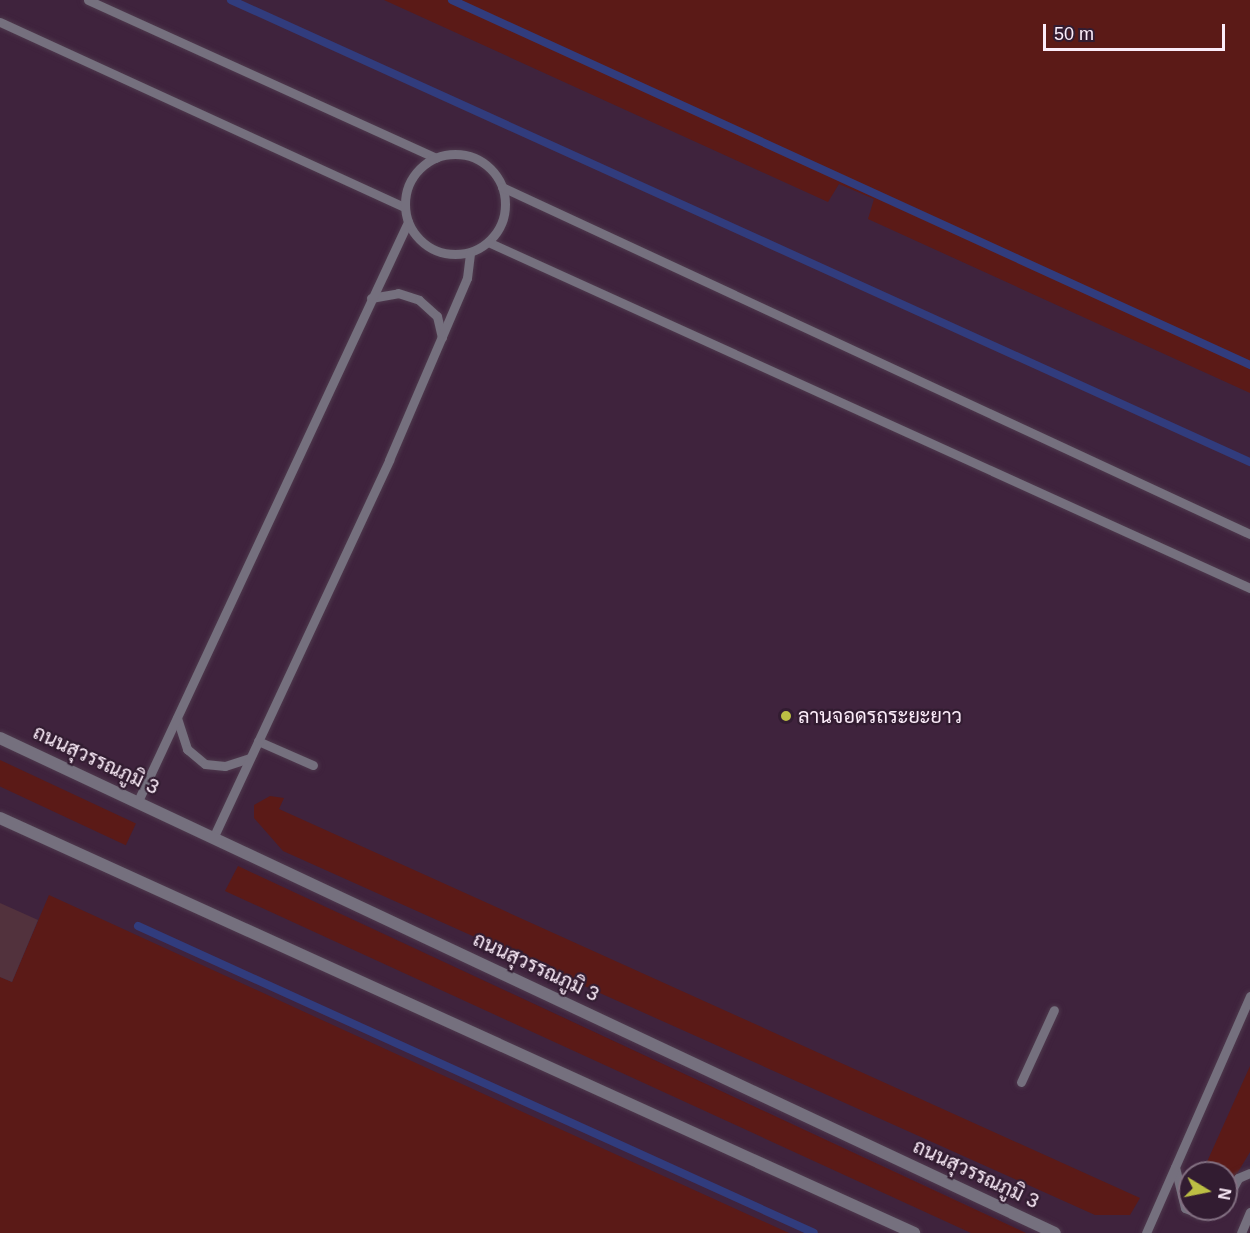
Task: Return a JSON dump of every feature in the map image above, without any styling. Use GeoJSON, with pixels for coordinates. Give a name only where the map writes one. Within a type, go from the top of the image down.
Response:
{"type":"FeatureCollection","features":[{"type":"Feature","properties":{"kind":"street","name":"ถนนสุวรรณภูมิ 3"},"geometry":{"type":"LineString","coordinates":[[0,738],[214,836],[1055,1233]]}},
{"type":"Feature","properties":{"kind":"street"},"geometry":{"type":"LineString","coordinates":[[0,818],[914,1233]]}},
{"type":"Feature","properties":{"kind":"lane"},"geometry":{"type":"LineString","coordinates":[[88,0],[436,158],[468,156],[494,173],[502,187],[504,216],[488,242],[470,252],[444,253],[429,247],[415,237],[408,222],[405,207],[413,178],[436,158]]}},
{"type":"Feature","properties":{"kind":"lane"},"geometry":{"type":"LineString","coordinates":[[0,22],[405,207]]}},
{"type":"Feature","properties":{"kind":"lane"},"geometry":{"type":"LineString","coordinates":[[502,187],[1250,534]]}},
{"type":"Feature","properties":{"kind":"lane"},"geometry":{"type":"LineString","coordinates":[[138,801],[408,222]]}},
{"type":"Feature","properties":{"kind":"lane"},"geometry":{"type":"LineString","coordinates":[[488,242],[1250,588]]}},
{"type":"Feature","properties":{"kind":"lane"},"geometry":{"type":"LineString","coordinates":[[214,836],[442,337],[467,278],[470,252]]}},
{"type":"Feature","properties":{"kind":"lane"},"geometry":{"type":"LineString","coordinates":[[371,298],[398,293],[419,300],[437,316],[442,337]]}},
{"type":"Feature","properties":{"kind":"lane"},"geometry":{"type":"LineString","coordinates":[[177,716],[188,749],[205,764],[225,766],[250,758]]}},
{"type":"Feature","properties":{"kind":"lane"},"geometry":{"type":"LineString","coordinates":[[258,741],[313,765]]}},
{"type":"Feature","properties":{"kind":"lane"},"geometry":{"type":"LineString","coordinates":[[1146,1233],[1250,996]]}},
{"type":"Feature","properties":{"kind":"lane"},"geometry":{"type":"LineString","coordinates":[[1021,1082],[1054,1010]]}},
{"type":"Feature","properties":{"kind":"lane"},"geometry":{"type":"LineString","coordinates":[[1174,1166],[1178,1181]]}},
{"type":"Feature","properties":{"kind":"lane"},"geometry":{"type":"LineString","coordinates":[[1241,1233],[1250,1212]]}},
{"type":"Feature","properties":{"kind":"shaded area"},"geometry":{"type":"Polygon","coordinates":[[[0,0],[1250,0],[1250,1233],[0,1233],[0,0]]]}},
{"type":"Feature","properties":{"kind":"shaded area"},"geometry":{"type":"Polygon","coordinates":[[[384,0],[1250,0],[1250,393],[868,219],[874,199],[839,184],[828,202],[384,0]]]}},
{"type":"Feature","properties":{"kind":"shaded area"},"geometry":{"type":"Polygon","coordinates":[[[0,760],[136,823],[126,845],[0,786],[0,760]]]}},
{"type":"Feature","properties":{"kind":"shaded area"},"geometry":{"type":"Polygon","coordinates":[[[270,796],[284,798],[279,809],[1140,1198],[1130,1215],[1095,1215],[283,851],[254,818],[254,805],[270,796]]]}},
{"type":"Feature","properties":{"kind":"shaded area"},"geometry":{"type":"Polygon","coordinates":[[[238,866],[1026,1233],[971,1233],[225,891],[238,866]]]}},
{"type":"Feature","properties":{"kind":"shaded area"},"geometry":{"type":"Polygon","coordinates":[[[49,895],[789,1233],[0,1233],[0,977],[12,982],[49,895]]]}},
{"type":"Feature","properties":{"kind":"shaded area"},"geometry":{"type":"Polygon","coordinates":[[[1250,1066],[1250,1152],[1238,1172],[1238,1161],[1207,1161],[1250,1066]]]}},
{"type":"Feature","properties":{"kind":"building"},"geometry":{"type":"Polygon","coordinates":[[[0,903],[38,920],[12,982],[0,977],[0,903]]]}},
{"type":"Feature","properties":{"kind":"waterway"},"geometry":{"type":"LineString","coordinates":[[231,0],[1250,462]]}},
{"type":"Feature","properties":{"kind":"waterway"},"geometry":{"type":"LineString","coordinates":[[452,0],[1250,365]]}},
{"type":"Feature","properties":{"kind":"waterway"},"geometry":{"type":"LineString","coordinates":[[138,926],[814,1233]]}},
{"type":"Feature","properties":{"kind":"place","name":"ลานจอดรถระยะยาว"},"geometry":{"type":"Point","coordinates":[786,716]}}]}
